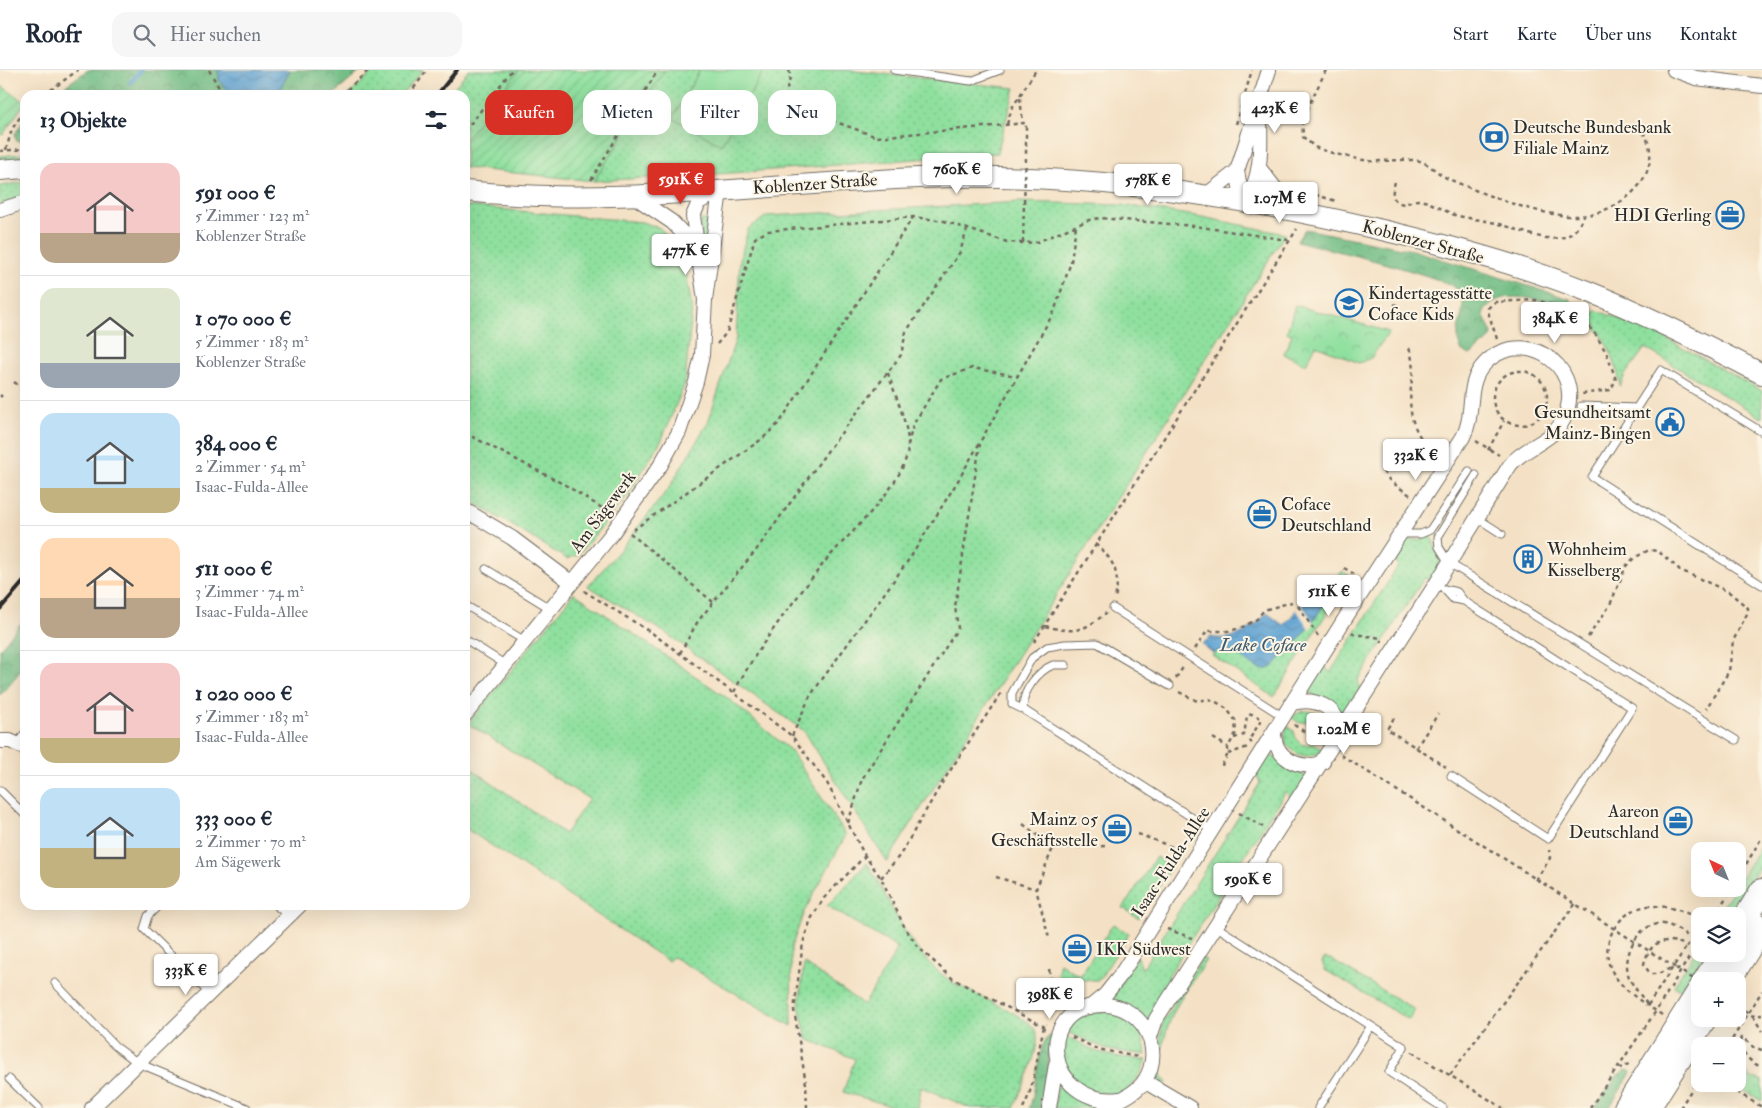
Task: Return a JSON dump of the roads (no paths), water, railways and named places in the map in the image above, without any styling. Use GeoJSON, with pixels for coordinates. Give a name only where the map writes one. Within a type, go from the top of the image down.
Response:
{"type":"FeatureCollection","features":[{"type":"Feature","properties":{"kind":"highway"},"geometry":{"type":"LineString","coordinates":[[1746,917],[1762,890]]}},
{"type":"Feature","properties":{"kind":"highway"},"geometry":{"type":"LineString","coordinates":[[1734,972],[1762,927]]}},
{"type":"Feature","properties":{"kind":"highway"},"geometry":{"type":"LineString","coordinates":[[1626,1108],[1691,1004]]}},
{"type":"Feature","properties":{"kind":"highway"},"geometry":{"type":"LineString","coordinates":[[1648,1108],[1699,1027]]}},
{"type":"Feature","properties":{"kind":"main road"},"geometry":{"type":"LineString","coordinates":[[0,170],[20,168]]}},
{"type":"Feature","properties":{"kind":"main road","name":"Koblenzer Straße"},"geometry":{"type":"LineString","coordinates":[[470,191],[565,198],[632,196],[955,177],[1054,179],[1206,195],[1246,201],[1303,218],[1432,242],[1550,277],[1587,291],[1703,343],[1762,374]]}},
{"type":"Feature","properties":{"kind":"street"},"geometry":{"type":"LineString","coordinates":[[1246,201],[1239,183],[1237,171],[1268,70]]}},
{"type":"Feature","properties":{"kind":"street"},"geometry":{"type":"LineString","coordinates":[[1674,70],[1696,78],[1762,86]]}},
{"type":"Feature","properties":{"kind":"street"},"geometry":{"type":"LineString","coordinates":[[1246,201],[1254,188],[1260,169],[1260,99]]}},
{"type":"Feature","properties":{"kind":"street"},"geometry":{"type":"LineString","coordinates":[[1260,169],[1278,192],[1303,218]]}},
{"type":"Feature","properties":{"kind":"street"},"geometry":{"type":"LineString","coordinates":[[1206,195],[1237,171]]}},
{"type":"Feature","properties":{"kind":"street","name":"Am Sägewerk"},"geometry":{"type":"LineString","coordinates":[[705,300],[697,249],[694,211],[703,198],[720,191]]}},
{"type":"Feature","properties":{"kind":"street","name":"Am Sägewerk"},"geometry":{"type":"LineString","coordinates":[[470,709],[625,516],[660,466],[679,432],[702,355],[705,300],[720,191]]}},
{"type":"Feature","properties":{"kind":"street"},"geometry":{"type":"LineString","coordinates":[[632,196],[672,222],[697,249]]}},
{"type":"Feature","properties":{"kind":"street"},"geometry":{"type":"LineString","coordinates":[[0,210],[20,204]]}},
{"type":"Feature","properties":{"kind":"street","name":"Isaac-Fulda-Allee"},"geometry":{"type":"LineString","coordinates":[[1056,1063],[1056,1047],[1074,1015],[1090,1007],[1105,995],[1120,976],[1465,432],[1470,415],[1472,388],[1480,370],[1495,355],[1508,350],[1534,350],[1551,358],[1563,373],[1569,396],[1565,415],[1553,434],[1522,452],[1514,460],[1449,563],[1440,586],[1340,734],[1156,1019],[1150,1037],[1152,1059],[1144,1081]]}},
{"type":"Feature","properties":{"kind":"street"},"geometry":{"type":"LineString","coordinates":[[470,513],[512,538],[572,583]]}},
{"type":"Feature","properties":{"kind":"street"},"geometry":{"type":"LineString","coordinates":[[1292,703],[1309,700],[1325,706],[1336,718],[1340,734]]}},
{"type":"Feature","properties":{"kind":"street"},"geometry":{"type":"LineString","coordinates":[[1274,732],[1278,747],[1292,762],[1307,766],[1323,762]]}},
{"type":"Feature","properties":{"kind":"street"},"geometry":{"type":"LineString","coordinates":[[0,741],[20,742]]}},
{"type":"Feature","properties":{"kind":"street"},"geometry":{"type":"LineString","coordinates":[[92,1108],[209,993],[288,910]]}},
{"type":"Feature","properties":{"kind":"street"},"geometry":{"type":"LineString","coordinates":[[1090,1007],[1110,1005],[1128,1011],[1143,1024],[1150,1037]]}},
{"type":"Feature","properties":{"kind":"street"},"geometry":{"type":"LineString","coordinates":[[1056,1063],[1063,1081],[1082,1097],[1101,1102],[1120,1100]]}},
{"type":"Feature","properties":{"kind":"street"},"geometry":{"type":"LineString","coordinates":[[1049,1108],[1056,1063]]}},
{"type":"Feature","properties":{"kind":"street"},"geometry":{"type":"LineString","coordinates":[[1105,1108],[1133,1092],[1144,1081],[1190,1108]]}},
{"type":"Feature","properties":{"kind":"lane"},"geometry":{"type":"LineString","coordinates":[[894,70],[971,81],[1000,70]]}},
{"type":"Feature","properties":{"kind":"lane"},"geometry":{"type":"LineString","coordinates":[[1762,432],[1662,370],[1592,477],[1762,586]]}},
{"type":"Feature","properties":{"kind":"lane"},"geometry":{"type":"LineString","coordinates":[[1581,406],[1637,408]]}},
{"type":"Feature","properties":{"kind":"lane"},"geometry":{"type":"LineString","coordinates":[[1400,534],[1421,534],[1430,530],[1472,473],[1438,536],[1439,547],[1449,563],[1736,740]]}},
{"type":"Feature","properties":{"kind":"lane"},"geometry":{"type":"LineString","coordinates":[[1477,518],[1502,534]]}},
{"type":"Feature","properties":{"kind":"lane"},"geometry":{"type":"LineString","coordinates":[[486,569],[551,609]]}},
{"type":"Feature","properties":{"kind":"lane"},"geometry":{"type":"LineString","coordinates":[[1440,586],[1453,599],[1464,601],[1632,708],[1548,839],[1451,776]]}},
{"type":"Feature","properties":{"kind":"lane"},"geometry":{"type":"LineString","coordinates":[[470,608],[525,641]]}},
{"type":"Feature","properties":{"kind":"lane"},"geometry":{"type":"LineString","coordinates":[[1113,608],[1190,659],[1276,712]]}},
{"type":"Feature","properties":{"kind":"lane"},"geometry":{"type":"LineString","coordinates":[[470,642],[506,665]]}},
{"type":"Feature","properties":{"kind":"lane"},"geometry":{"type":"LineString","coordinates":[[1170,686],[1094,642],[1053,645],[1042,650],[1032,658],[1012,693],[1012,704],[1213,831]]}},
{"type":"Feature","properties":{"kind":"lane"},"geometry":{"type":"LineString","coordinates":[[1024,710],[1026,695],[1037,677],[1053,665],[1066,666]]}},
{"type":"Feature","properties":{"kind":"lane"},"geometry":{"type":"LineString","coordinates":[[0,790],[20,810]]}},
{"type":"Feature","properties":{"kind":"lane"},"geometry":{"type":"LineString","coordinates":[[154,910],[148,916],[144,929],[209,993]]}},
{"type":"Feature","properties":{"kind":"lane"},"geometry":{"type":"LineString","coordinates":[[1217,927],[1404,1047],[1389,1072],[1444,1108]]}},
{"type":"Feature","properties":{"kind":"lane"},"geometry":{"type":"LineString","coordinates":[[55,983],[115,1046],[138,1063],[246,1108]]}},
{"type":"Feature","properties":{"kind":"lane"},"geometry":{"type":"LineString","coordinates":[[1318,1108],[1371,1026]]}},
{"type":"Feature","properties":{"kind":"lane"},"geometry":{"type":"LineString","coordinates":[[10,1079],[39,1108]]}},
{"type":"Feature","properties":{"kind":"water"},"geometry":{"type":"Polygon","coordinates":[[[218,70],[290,70],[280,90],[226,90],[219,80],[218,70]]]}},
{"type":"Feature","properties":{"kind":"water","name":"Lake Coface"},"geometry":{"type":"Polygon","coordinates":[[[1317,579],[1333,590],[1305,633],[1272,667],[1257,668],[1237,654],[1222,650],[1213,653],[1202,644],[1211,637],[1227,638],[1242,633],[1255,625],[1267,613],[1283,625],[1291,618],[1317,579]]]}},
{"type":"Feature","properties":{"kind":"waterway"},"geometry":{"type":"LineString","coordinates":[[130,83],[141,70]]}},
{"type":"Feature","properties":{"kind":"railway"},"geometry":{"type":"LineString","coordinates":[[441,90],[457,70]]}},
{"type":"Feature","properties":{"kind":"railway"},"geometry":{"type":"LineString","coordinates":[[0,609],[20,586]]}},
{"type":"Feature","properties":{"kind":"place","name":"Deutsche Bundesbank Filiale Mainz"},"geometry":{"type":"Point","coordinates":[1494,137]}},
{"type":"Feature","properties":{"kind":"place","name":"HDI Gerling"},"geometry":{"type":"Point","coordinates":[1730,215]}},
{"type":"Feature","properties":{"kind":"place","name":"Kindertagesstätte Coface Kids"},"geometry":{"type":"Point","coordinates":[1349,303]}},
{"type":"Feature","properties":{"kind":"place","name":"Gesundheitsamt Mainz-Bingen"},"geometry":{"type":"Point","coordinates":[1670,422]}},
{"type":"Feature","properties":{"kind":"place","name":"Coface Deutschland"},"geometry":{"type":"Point","coordinates":[1262,514]}},
{"type":"Feature","properties":{"kind":"place","name":"Wohnheim Kisselberg"},"geometry":{"type":"Point","coordinates":[1528,559]}},
{"type":"Feature","properties":{"kind":"place","name":"Aareon Deutschland"},"geometry":{"type":"Point","coordinates":[1678,821]}},
{"type":"Feature","properties":{"kind":"place","name":"Mainz 05 Geschäftsstelle"},"geometry":{"type":"Point","coordinates":[1117,829]}},
{"type":"Feature","properties":{"kind":"place","name":"IKK Südwest"},"geometry":{"type":"Point","coordinates":[1077,949]}}]}
